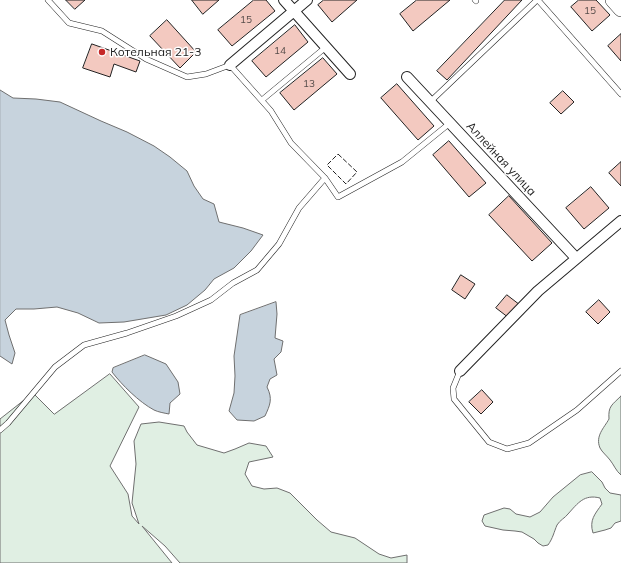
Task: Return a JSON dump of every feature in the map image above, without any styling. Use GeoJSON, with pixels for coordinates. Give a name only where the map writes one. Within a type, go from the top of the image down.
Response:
{"type":"FeatureCollection","features":[{"type":"Feature","properties":{"kind":"street"},"geometry":{"type":"LineString","coordinates":[[284,0],[350,74]]}},
{"type":"Feature","properties":{"kind":"street"},"geometry":{"type":"LineString","coordinates":[[230,65],[294,12],[306,0]]}},
{"type":"Feature","properties":{"kind":"street"},"geometry":{"type":"LineString","coordinates":[[613,0],[621,9]]}},
{"type":"Feature","properties":{"kind":"street","name":"Аллейная улица"},"geometry":{"type":"LineString","coordinates":[[407,77],[576,258]]}},
{"type":"Feature","properties":{"kind":"street"},"geometry":{"type":"LineString","coordinates":[[460,371],[538,291],[621,221]]}},
{"type":"Feature","properties":{"kind":"lane"},"geometry":{"type":"LineString","coordinates":[[48,0],[70,23],[102,30],[146,59],[188,77],[206,74],[230,65],[262,100],[271,111],[291,143],[325,178],[338,197],[402,162],[450,123]]}},
{"type":"Feature","properties":{"kind":"lane"},"geometry":{"type":"LineString","coordinates":[[430,102],[537,0],[621,94]]}},
{"type":"Feature","properties":{"kind":"lane"},"geometry":{"type":"LineString","coordinates":[[262,100],[326,47]]}},
{"type":"Feature","properties":{"kind":"lane"},"geometry":{"type":"LineString","coordinates":[[0,430],[8,423],[55,367],[84,345],[127,333],[176,316],[210,300],[232,283],[258,270],[279,244],[299,208],[325,178]]}},
{"type":"Feature","properties":{"kind":"lane"},"geometry":{"type":"LineString","coordinates":[[460,371],[452,388],[454,399],[489,442],[507,449],[529,443],[577,410],[621,371]]}},
{"type":"Feature","properties":{"kind":"green space"},"geometry":{"type":"Polygon","coordinates":[[[110,374],[139,407],[110,466],[128,494],[132,516],[139,524],[132,503],[136,464],[134,441],[141,424],[159,422],[184,426],[197,445],[224,453],[249,443],[266,446],[273,457],[249,462],[245,474],[252,486],[264,489],[277,488],[290,493],[331,532],[355,538],[379,554],[391,558],[407,555],[407,563],[180,563],[165,546],[142,526],[172,563],[0,563],[0,419],[33,393],[54,414],[110,374]]]}},
{"type":"Feature","properties":{"kind":"green space"},"geometry":{"type":"Polygon","coordinates":[[[621,396],[621,475],[601,450],[599,436],[609,419],[610,408],[621,396]]]}},
{"type":"Feature","properties":{"kind":"green space"},"geometry":{"type":"Polygon","coordinates":[[[592,472],[610,493],[621,495],[621,521],[615,523],[611,528],[593,533],[592,521],[602,504],[600,498],[594,497],[585,498],[578,503],[557,525],[548,545],[543,546],[522,532],[485,526],[482,521],[484,515],[504,508],[510,509],[516,514],[530,517],[540,512],[553,497],[580,475],[592,472]]]}},
{"type":"Feature","properties":{"kind":"shaded area"},"geometry":{"type":"Polygon","coordinates":[[[0,90],[13,98],[60,102],[127,132],[154,146],[187,171],[194,186],[203,199],[214,204],[219,222],[263,235],[251,251],[234,268],[214,279],[205,290],[187,305],[166,315],[124,322],[99,323],[78,313],[57,307],[16,309],[5,320],[15,353],[12,364],[0,356],[0,90]]]}},
{"type":"Feature","properties":{"kind":"shaded area"},"geometry":{"type":"Polygon","coordinates":[[[276,302],[277,314],[275,338],[283,341],[281,352],[274,359],[277,375],[270,379],[267,387],[270,395],[269,405],[265,416],[254,421],[237,420],[229,411],[234,393],[234,356],[240,315],[276,302]]]}},
{"type":"Feature","properties":{"kind":"shaded area"},"geometry":{"type":"Polygon","coordinates":[[[145,355],[166,364],[178,382],[180,394],[170,403],[169,414],[156,411],[148,407],[126,388],[112,372],[113,368],[145,355]]]}},
{"type":"Feature","properties":{"kind":"building"},"geometry":{"type":"Polygon","coordinates":[[[66,0],[85,0],[75,9],[66,0]]]}},
{"type":"Feature","properties":{"kind":"building"},"geometry":{"type":"Polygon","coordinates":[[[192,0],[219,0],[203,14],[192,0]]]}},
{"type":"Feature","properties":{"kind":"building"},"geometry":{"type":"Polygon","coordinates":[[[254,0],[266,0],[275,11],[232,46],[218,30],[254,0]]]}},
{"type":"Feature","properties":{"kind":"building"},"geometry":{"type":"Polygon","coordinates":[[[324,0],[357,0],[332,22],[318,5],[324,0]]]}},
{"type":"Feature","properties":{"kind":"building"},"geometry":{"type":"Polygon","coordinates":[[[417,0],[450,0],[413,31],[400,14],[417,0]]]}},
{"type":"Feature","properties":{"kind":"building"},"geometry":{"type":"Polygon","coordinates":[[[505,0],[522,0],[447,80],[437,71],[505,0]]]}},
{"type":"Feature","properties":{"kind":"building"},"geometry":{"type":"Polygon","coordinates":[[[579,0],[596,0],[610,15],[592,31],[571,7],[579,0]]]}},
{"type":"Feature","properties":{"kind":"building"},"geometry":{"type":"Polygon","coordinates":[[[167,20],[196,52],[180,68],[150,36],[167,20]]]}},
{"type":"Feature","properties":{"kind":"building"},"geometry":{"type":"Polygon","coordinates":[[[295,25],[308,42],[266,77],[252,61],[295,25]]]}},
{"type":"Feature","properties":{"kind":"building"},"geometry":{"type":"Polygon","coordinates":[[[621,34],[621,61],[608,46],[621,34]]]}},
{"type":"Feature","properties":{"kind":"building","name":"Котельная 21-3"},"geometry":{"type":"Polygon","coordinates":[[[92,44],[140,61],[136,72],[114,64],[110,77],[83,68],[92,44]]]}},
{"type":"Feature","properties":{"kind":"building"},"geometry":{"type":"Polygon","coordinates":[[[323,58],[337,74],[294,110],[280,93],[323,58]]]}},
{"type":"Feature","properties":{"kind":"building"},"geometry":{"type":"Polygon","coordinates":[[[397,84],[434,126],[418,140],[381,98],[397,84]]]}},
{"type":"Feature","properties":{"kind":"building"},"geometry":{"type":"Polygon","coordinates":[[[563,91],[574,102],[561,114],[550,103],[563,91]]]}},
{"type":"Feature","properties":{"kind":"building"},"geometry":{"type":"Polygon","coordinates":[[[449,141],[486,183],[469,197],[433,155],[449,141]]]}},
{"type":"Feature","properties":{"kind":"building"},"geometry":{"type":"Polygon","coordinates":[[[621,162],[621,186],[609,173],[621,162]]]}},
{"type":"Feature","properties":{"kind":"building"},"geometry":{"type":"Polygon","coordinates":[[[591,187],[609,208],[584,229],[566,208],[591,187]]]}},
{"type":"Feature","properties":{"kind":"building"},"geometry":{"type":"Polygon","coordinates":[[[509,196],[552,243],[532,261],[489,215],[509,196]]]}},
{"type":"Feature","properties":{"kind":"building"},"geometry":{"type":"Polygon","coordinates":[[[461,275],[475,284],[465,299],[452,290],[461,275]]]}},
{"type":"Feature","properties":{"kind":"building"},"geometry":{"type":"Polygon","coordinates":[[[507,295],[520,305],[509,318],[496,308],[507,295]]]}},
{"type":"Feature","properties":{"kind":"building"},"geometry":{"type":"Polygon","coordinates":[[[599,300],[610,312],[598,324],[586,312],[599,300]]]}},
{"type":"Feature","properties":{"kind":"building"},"geometry":{"type":"Polygon","coordinates":[[[482,390],[493,402],[481,414],[469,402],[482,390]]]}},
{"type":"Feature","properties":{"kind":"fence"},"geometry":{"type":"LineString","coordinates":[[338,154],[357,172],[346,184],[327,165],[338,154]]}},
{"type":"Feature","properties":{"kind":"place","name":"Котельная 21-3"},"geometry":{"type":"Point","coordinates":[102,52]}}]}
